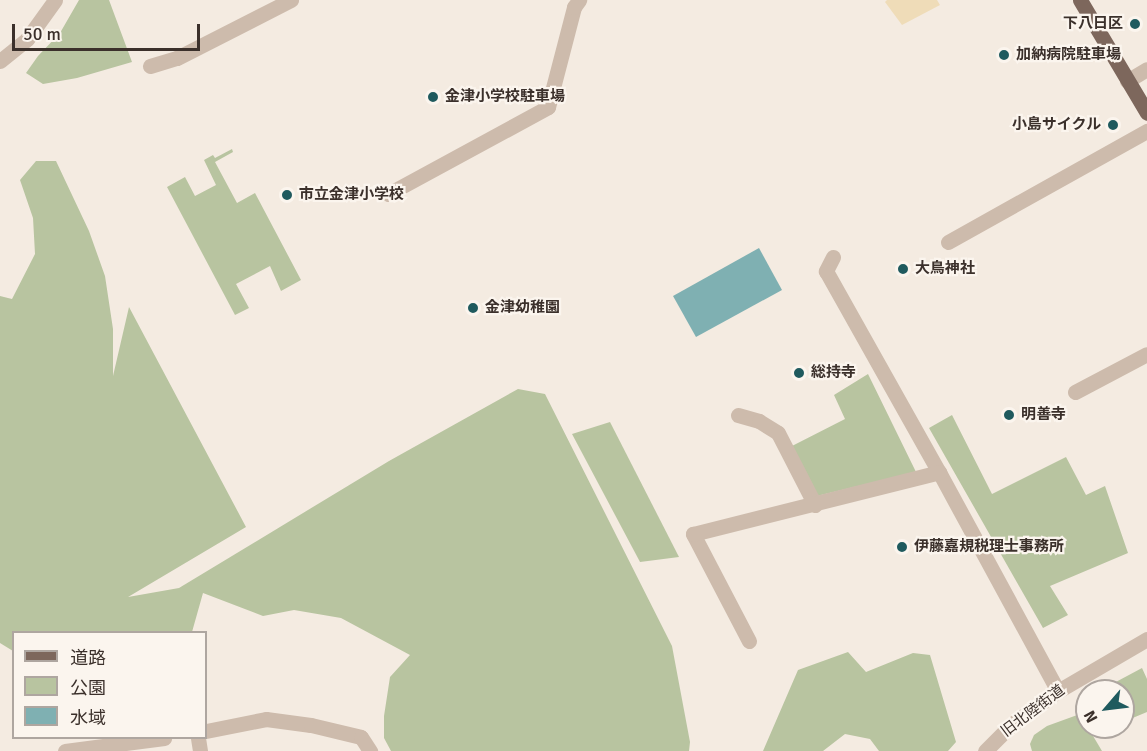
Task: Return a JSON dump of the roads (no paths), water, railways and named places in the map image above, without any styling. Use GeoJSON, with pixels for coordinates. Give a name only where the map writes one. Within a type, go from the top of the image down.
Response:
{"type":"FeatureCollection","features":[{"type":"Feature","properties":{"kind":"main road"},"geometry":{"type":"LineString","coordinates":[[1080,0],[1147,113]]}},
{"type":"Feature","properties":{"kind":"street"},"geometry":{"type":"LineString","coordinates":[[0,62],[27,39],[55,0]]}},
{"type":"Feature","properties":{"kind":"street"},"geometry":{"type":"LineString","coordinates":[[150,66],[177,58],[291,0]]}},
{"type":"Feature","properties":{"kind":"street"},"geometry":{"type":"LineString","coordinates":[[388,194],[548,107],[574,7],[579,0]]}},
{"type":"Feature","properties":{"kind":"street"},"geometry":{"type":"LineString","coordinates":[[1127,81],[1147,69]]}},
{"type":"Feature","properties":{"kind":"street"},"geometry":{"type":"LineString","coordinates":[[948,242],[1147,131]]}},
{"type":"Feature","properties":{"kind":"street"},"geometry":{"type":"LineString","coordinates":[[833,257],[826,271],[1058,691]]}},
{"type":"Feature","properties":{"kind":"street"},"geometry":{"type":"LineString","coordinates":[[1074,392],[1143,356],[1147,373]]}},
{"type":"Feature","properties":{"kind":"street"},"geometry":{"type":"LineString","coordinates":[[738,415],[759,421],[778,433],[815,505]]}},
{"type":"Feature","properties":{"kind":"street"},"geometry":{"type":"LineString","coordinates":[[749,641],[693,534],[939,472]]}},
{"type":"Feature","properties":{"kind":"street","name":"旧北陸街道"},"geometry":{"type":"LineString","coordinates":[[985,751],[1012,724],[1058,691],[1147,639]]}},
{"type":"Feature","properties":{"kind":"street"},"geometry":{"type":"LineString","coordinates":[[207,731],[266,719],[311,725],[362,737],[370,751]]}},
{"type":"Feature","properties":{"kind":"street"},"geometry":{"type":"LineString","coordinates":[[65,751],[156,739]]}},
{"type":"Feature","properties":{"kind":"water"},"geometry":{"type":"Polygon","coordinates":[[[759,248],[782,290],[696,337],[673,296],[759,248]]]}},
{"type":"Feature","properties":{"kind":"place","name":"下八日区"},"geometry":{"type":"Point","coordinates":[1135,24]}},
{"type":"Feature","properties":{"kind":"place","name":"加納病院駐車場"},"geometry":{"type":"Point","coordinates":[1004,55]}},
{"type":"Feature","properties":{"kind":"place","name":"金津小学校駐車場"},"geometry":{"type":"Point","coordinates":[433,97]}},
{"type":"Feature","properties":{"kind":"place","name":"小島サイクル"},"geometry":{"type":"Point","coordinates":[1113,125]}},
{"type":"Feature","properties":{"kind":"place","name":"市立金津小学校"},"geometry":{"type":"Point","coordinates":[287,195]}},
{"type":"Feature","properties":{"kind":"place","name":"大鳥神社"},"geometry":{"type":"Point","coordinates":[903,269]}},
{"type":"Feature","properties":{"kind":"place","name":"金津幼稚園"},"geometry":{"type":"Point","coordinates":[473,308]}},
{"type":"Feature","properties":{"kind":"place","name":"総持寺"},"geometry":{"type":"Point","coordinates":[799,373]}},
{"type":"Feature","properties":{"kind":"place","name":"明善寺"},"geometry":{"type":"Point","coordinates":[1009,415]}},
{"type":"Feature","properties":{"kind":"place","name":"伊藤嘉規税理士事務所"},"geometry":{"type":"Point","coordinates":[902,547]}}]}
